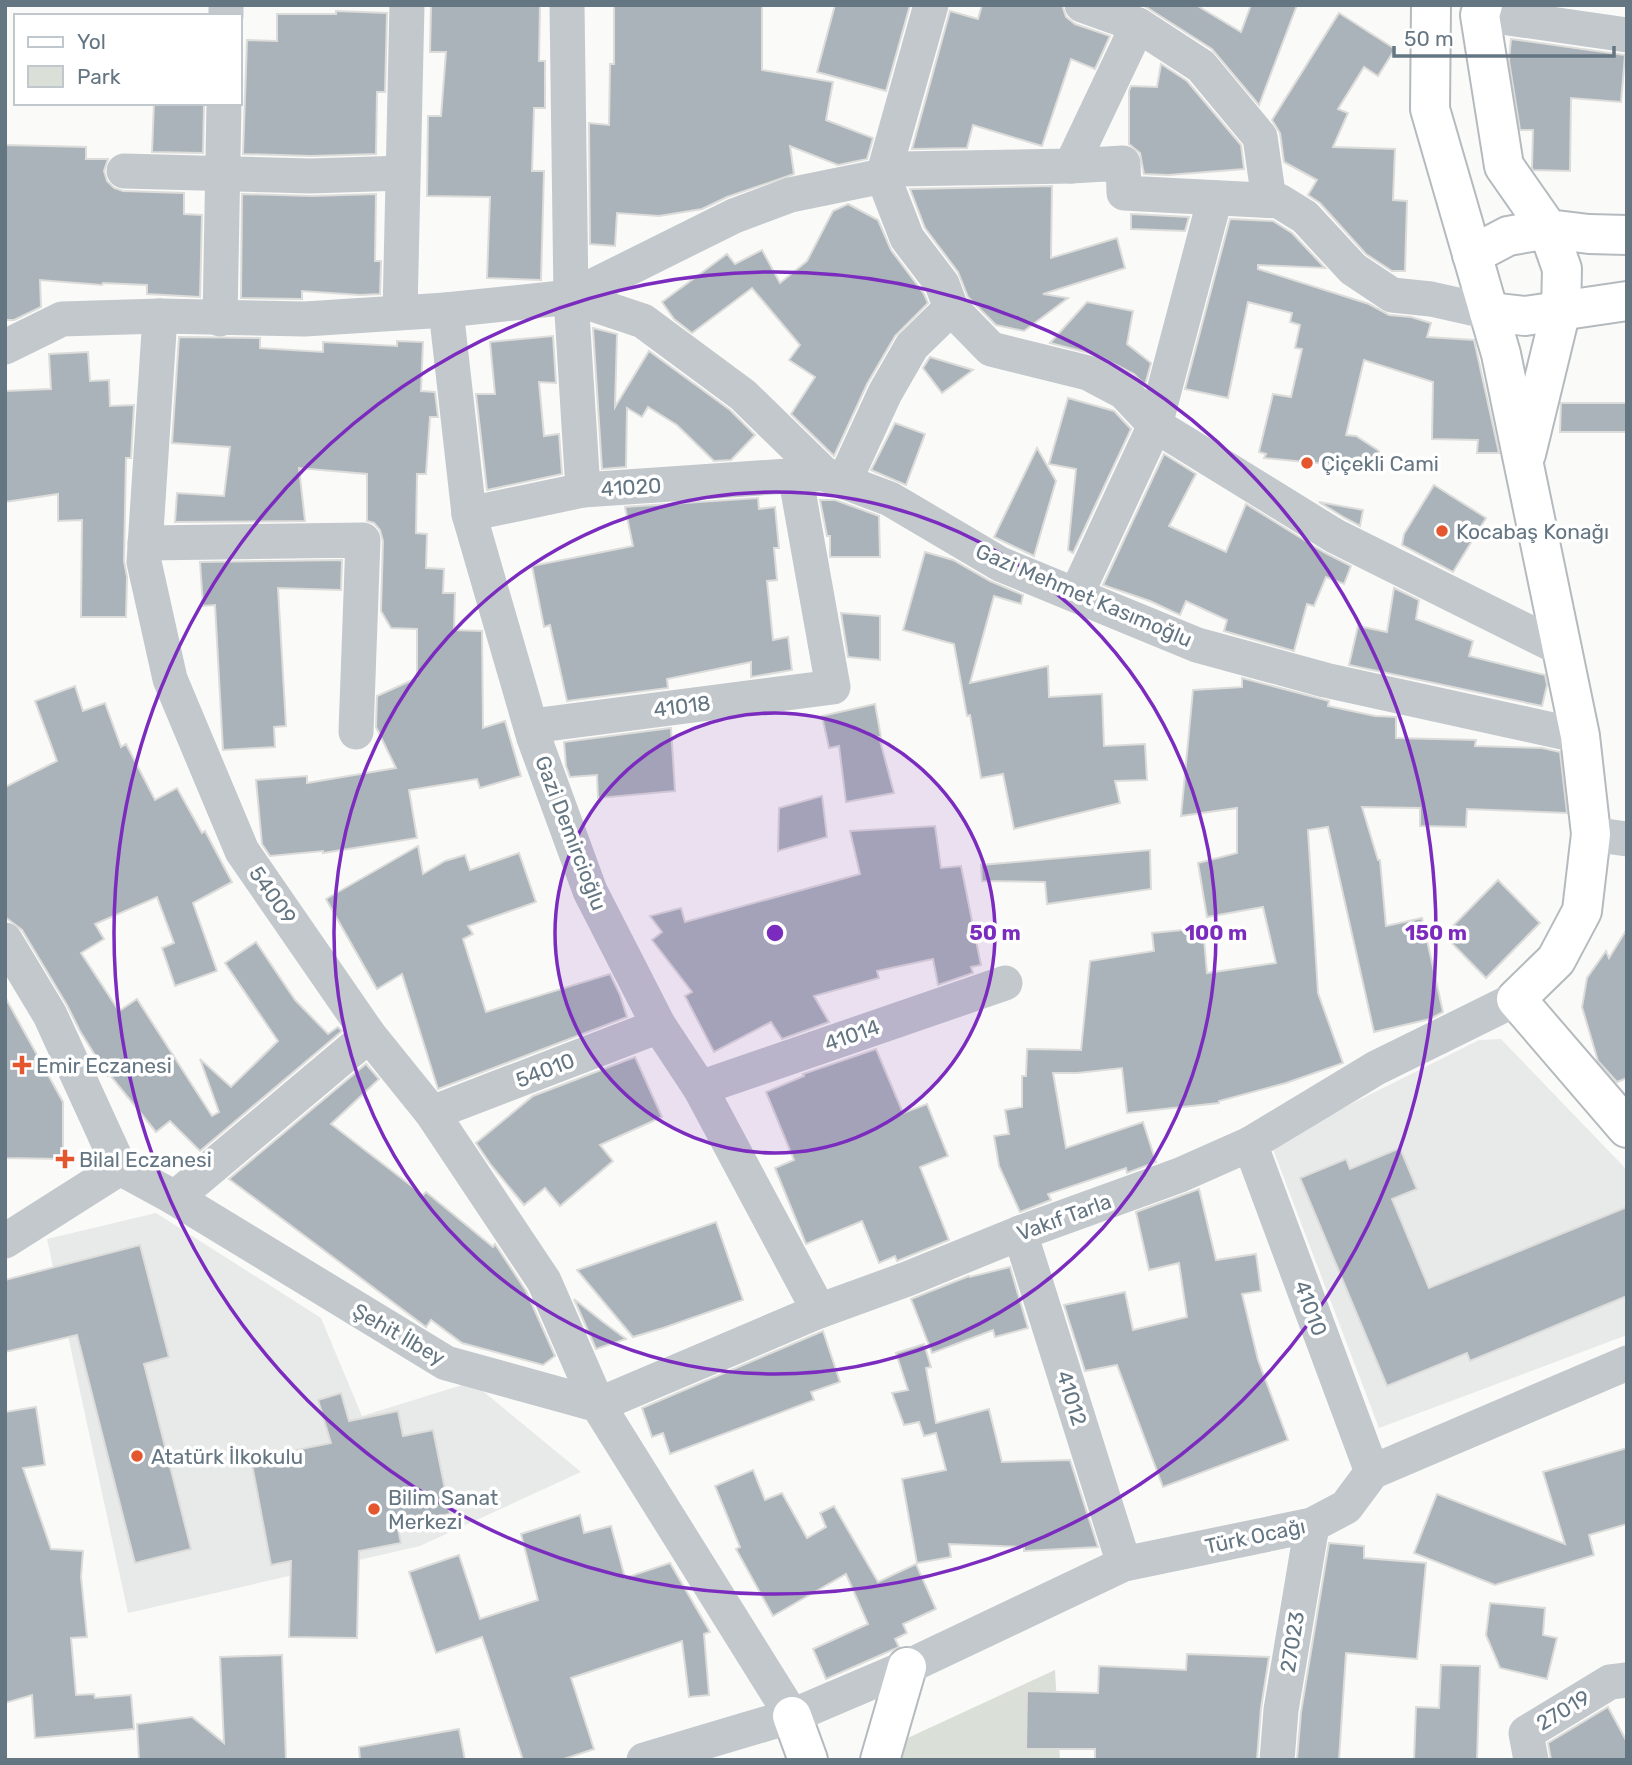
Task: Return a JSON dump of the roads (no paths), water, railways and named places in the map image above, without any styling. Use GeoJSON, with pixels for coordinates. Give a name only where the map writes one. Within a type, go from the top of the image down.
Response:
{"type":"FeatureCollection","features":[{"type":"Feature","properties":{"kind":"main road"},"geometry":{"type":"LineString","coordinates":[[1431,5],[1430,109],[1501,354],[1580,736],[1609,837],[1582,911],[1556,960],[1516,999],[1627,1128]]}},
{"type":"Feature","properties":{"kind":"main road"},"geometry":{"type":"LineString","coordinates":[[1482,10],[1504,166],[1548,229],[1562,269],[1561,310],[1524,463]]}},
{"type":"Feature","properties":{"kind":"main road"},"geometry":{"type":"LineString","coordinates":[[1472,255],[1508,236],[1548,229],[1627,235]]}},
{"type":"Feature","properties":{"kind":"main road"},"geometry":{"type":"LineString","coordinates":[[1489,312],[1525,316],[1627,301]]}},
{"type":"Feature","properties":{"kind":"main road"},"geometry":{"type":"LineString","coordinates":[[880,1760],[907,1667]]}},
{"type":"Feature","properties":{"kind":"main road"},"geometry":{"type":"LineString","coordinates":[[792,1716],[808,1760]]}},
{"type":"Feature","properties":{"kind":"street"},"geometry":{"type":"LineString","coordinates":[[400,312],[407,5]]}},
{"type":"Feature","properties":{"kind":"street"},"geometry":{"type":"LineString","coordinates":[[567,5],[571,297],[583,490]]}},
{"type":"Feature","properties":{"kind":"street"},"geometry":{"type":"LineString","coordinates":[[931,5],[883,176],[907,238],[942,284],[951,309],[991,349],[1088,373],[1124,392],[1156,425],[1335,536],[1563,650]]}},
{"type":"Feature","properties":{"kind":"street"},"geometry":{"type":"LineString","coordinates":[[1082,5],[1138,25],[1201,66],[1260,137],[1269,200]]}},
{"type":"Feature","properties":{"kind":"street"},"geometry":{"type":"LineString","coordinates":[[1482,10],[1627,35]]}},
{"type":"Feature","properties":{"kind":"street"},"geometry":{"type":"LineString","coordinates":[[1071,166],[1138,25]]}},
{"type":"Feature","properties":{"kind":"street"},"geometry":{"type":"LineString","coordinates":[[220,318],[224,105]]}},
{"type":"Feature","properties":{"kind":"street"},"geometry":{"type":"LineString","coordinates":[[5,347],[62,319],[160,316],[305,319],[446,310],[571,297],[734,216],[790,195],[883,176],[899,169],[1123,163],[1125,193],[1279,201],[1306,217],[1353,269],[1392,295],[1431,299],[1489,312]]}},
{"type":"Feature","properties":{"kind":"street"},"geometry":{"type":"LineString","coordinates":[[124,171],[311,176],[403,173]]}},
{"type":"Feature","properties":{"kind":"street"},"geometry":{"type":"LineString","coordinates":[[1076,595],[1156,425],[1215,198]]}},
{"type":"Feature","properties":{"kind":"street"},"geometry":{"type":"LineString","coordinates":[[1431,299],[1472,255]]}},
{"type":"Feature","properties":{"kind":"street","name":"Gazi Mehmet Kasımoğlu"},"geometry":{"type":"LineString","coordinates":[[571,297],[643,321],[743,395],[821,477],[890,499],[1000,564],[1210,648],[1325,680],[1580,736]]}},
{"type":"Feature","properties":{"kind":"street"},"geometry":{"type":"LineString","coordinates":[[821,477],[885,393],[912,346],[951,309]]}},
{"type":"Feature","properties":{"kind":"street","name":"Gazi Demircioğlu"},"geometry":{"type":"LineString","coordinates":[[446,310],[469,514],[532,726],[590,891],[659,1026],[700,1088],[819,1311]]}},
{"type":"Feature","properties":{"kind":"street","name":"54009"},"geometry":{"type":"LineString","coordinates":[[160,316],[144,562],[170,679],[242,851],[369,1035],[432,1113],[544,1281],[598,1405]]}},
{"type":"Feature","properties":{"kind":"street","name":"41020"},"geometry":{"type":"LineString","coordinates":[[469,514],[583,490],[821,477]]}},
{"type":"Feature","properties":{"kind":"street","name":"41018"},"geometry":{"type":"LineString","coordinates":[[532,726],[832,687],[821,477]]}},
{"type":"Feature","properties":{"kind":"street"},"geometry":{"type":"LineString","coordinates":[[145,543],[363,540],[356,732]]}},
{"type":"Feature","properties":{"kind":"street"},"geometry":{"type":"LineString","coordinates":[[5,940],[50,1015],[120,1168],[5,1241]]}},
{"type":"Feature","properties":{"kind":"street","name":"41014"},"geometry":{"type":"LineString","coordinates":[[700,1088],[1005,984]]}},
{"type":"Feature","properties":{"kind":"street","name":"Vakıf Tarla"},"geometry":{"type":"LineString","coordinates":[[598,1405],[819,1311],[1020,1233],[1180,1175],[1250,1144],[1376,1068],[1516,999]]}},
{"type":"Feature","properties":{"kind":"street","name":"54010"},"geometry":{"type":"LineString","coordinates":[[432,1113],[659,1026]]}},
{"type":"Feature","properties":{"kind":"street"},"geometry":{"type":"LineString","coordinates":[[175,1198],[369,1035]]}},
{"type":"Feature","properties":{"kind":"street","name":"41010"},"geometry":{"type":"LineString","coordinates":[[1250,1144],[1371,1472]]}},
{"type":"Feature","properties":{"kind":"street","name":"Şehit İlbey"},"geometry":{"type":"LineString","coordinates":[[120,1168],[175,1198],[446,1363],[598,1405]]}},
{"type":"Feature","properties":{"kind":"street","name":"41012"},"geometry":{"type":"LineString","coordinates":[[1020,1233],[1124,1564]]}},
{"type":"Feature","properties":{"kind":"street"},"geometry":{"type":"LineString","coordinates":[[1371,1472],[1627,1363]]}},
{"type":"Feature","properties":{"kind":"street"},"geometry":{"type":"LineString","coordinates":[[598,1405],[792,1716]]}},
{"type":"Feature","properties":{"kind":"street","name":"Türk Ocağı"},"geometry":{"type":"LineString","coordinates":[[644,1760],[792,1716],[907,1667],[1124,1564],[1312,1525],[1346,1507],[1371,1472]]}},
{"type":"Feature","properties":{"kind":"street","name":"27023"},"geometry":{"type":"LineString","coordinates":[[1277,1760],[1281,1710],[1312,1525]]}},
{"type":"Feature","properties":{"kind":"street","name":"27019"},"geometry":{"type":"LineString","coordinates":[[1531,1760],[1526,1733],[1610,1682],[1627,1680]]}},
{"type":"Feature","properties":{"kind":"place","name":"Çiçekli Cami"},"geometry":{"type":"Point","coordinates":[1307,463]}},
{"type":"Feature","properties":{"kind":"place","name":"Kocabaş Konağı"},"geometry":{"type":"Point","coordinates":[1442,531]}},
{"type":"Feature","properties":{"kind":"place","name":"Emir Eczanesi"},"geometry":{"type":"Point","coordinates":[22,1065]}},
{"type":"Feature","properties":{"kind":"place","name":"Bilal Eczanesi"},"geometry":{"type":"Point","coordinates":[65,1159]}},
{"type":"Feature","properties":{"kind":"place","name":"Atatürk İlkokulu"},"geometry":{"type":"Point","coordinates":[137,1456]}},
{"type":"Feature","properties":{"kind":"place","name":"Bilim Sanat Merkezi"},"geometry":{"type":"Point","coordinates":[374,1509]}}]}
